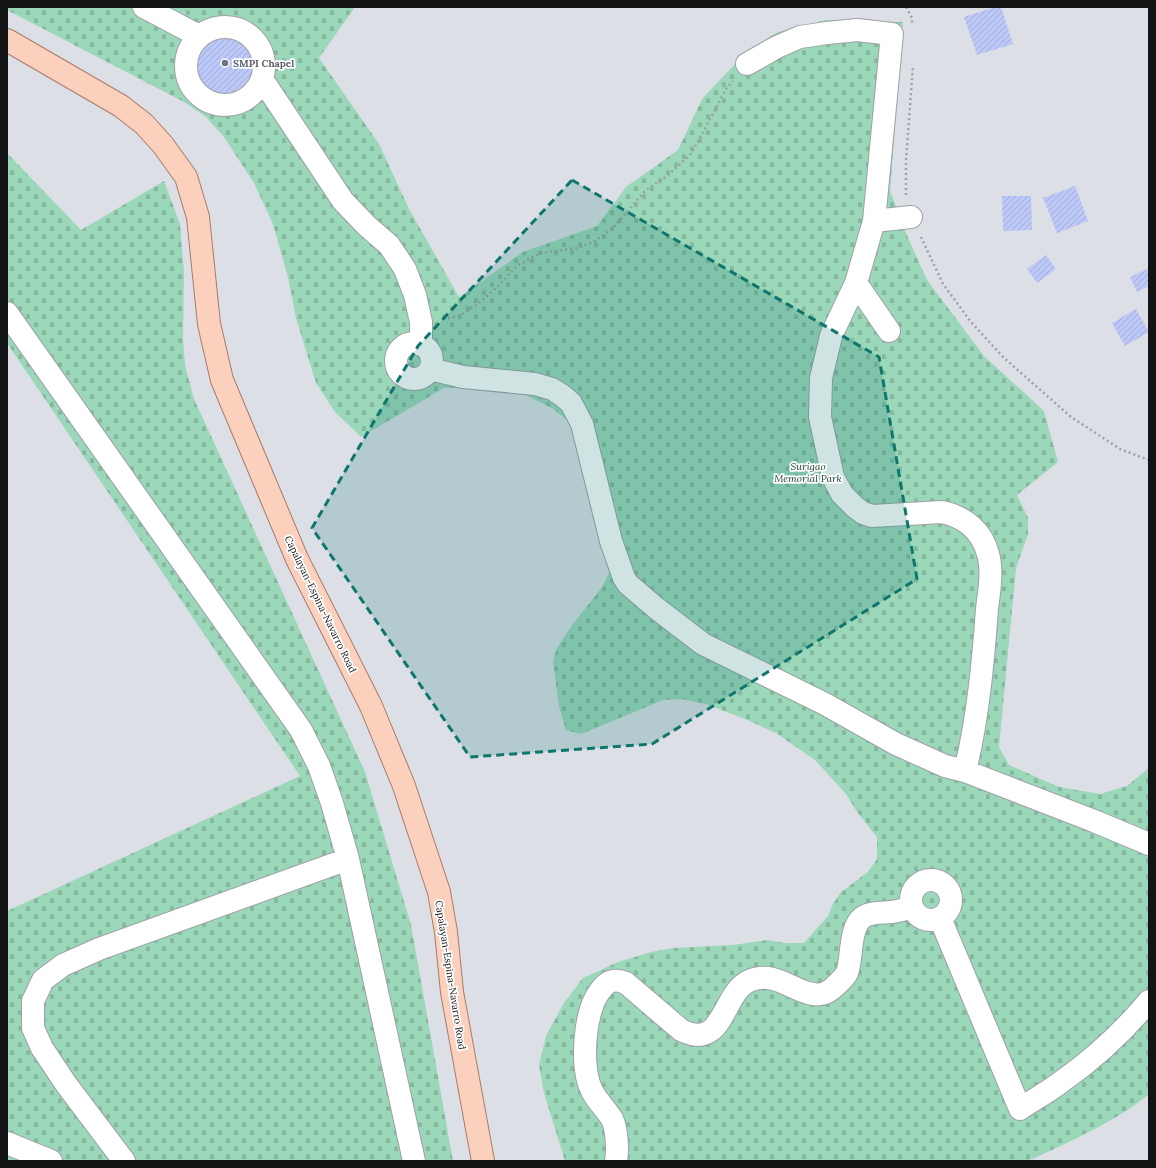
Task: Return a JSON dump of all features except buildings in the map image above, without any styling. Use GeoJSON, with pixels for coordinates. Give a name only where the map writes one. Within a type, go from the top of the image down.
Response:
{"type":"FeatureCollection","features":[{"type":"Feature","properties":{"kind":"main road","name":"Capalayan-Espina-Navarro Road"},"geometry":{"type":"LineString","coordinates":[[7,40],[121,106],[144,124],[163,145],[186,177],[198,217],[209,324],[222,380],[297,559],[371,706],[404,786],[439,892],[446,932],[452,992],[483,1161]]}},
{"type":"Feature","properties":{"kind":"lane"},"geometry":{"type":"LineString","coordinates":[[144,7],[199,36]]}},
{"type":"Feature","properties":{"kind":"lane"},"geometry":{"type":"LineString","coordinates":[[222,26],[235,28],[247,34],[256,42],[262,54],[264,67],[262,80],[255,91],[246,99],[234,104],[221,105],[208,101],[198,94],[190,84],[186,71],[186,58],[190,46],[199,36],[210,29],[222,26]]}},
{"type":"Feature","properties":{"kind":"lane"},"geometry":{"type":"LineString","coordinates":[[747,64],[777,46],[800,37],[858,30],[892,34],[874,221],[856,283],[831,336],[821,378],[820,417],[832,477],[842,494],[855,507],[863,513],[872,516],[942,512],[951,514],[962,518],[971,524],[982,538],[989,555],[990,574],[980,688],[972,743],[965,771]]}},
{"type":"Feature","properties":{"kind":"lane"},"geometry":{"type":"LineString","coordinates":[[262,80],[343,201],[367,226],[389,245],[405,269],[414,295],[420,322],[421,345]]}},
{"type":"Feature","properties":{"kind":"lane"},"geometry":{"type":"LineString","coordinates":[[874,221],[911,217]]}},
{"type":"Feature","properties":{"kind":"lane"},"geometry":{"type":"LineString","coordinates":[[856,283],[889,331]]}},
{"type":"Feature","properties":{"kind":"lane"},"geometry":{"type":"LineString","coordinates":[[7,313],[301,730],[322,773],[348,859],[414,1161]]}},
{"type":"Feature","properties":{"kind":"lane"},"geometry":{"type":"LineString","coordinates":[[409,344],[421,345],[430,352],[432,364],[430,369],[427,374],[416,379],[405,377],[400,374],[397,368],[395,362],[396,356],[399,350],[409,344]]}},
{"type":"Feature","properties":{"kind":"lane"},"geometry":{"type":"LineString","coordinates":[[430,369],[463,377],[535,384],[552,389],[571,403],[582,424],[612,541],[624,578],[632,587],[671,620],[703,644],[825,704],[896,744],[946,766],[965,771],[1149,844]]}},
{"type":"Feature","properties":{"kind":"lane"},"geometry":{"type":"LineString","coordinates":[[124,1161],[66,1084],[42,1048],[36,1035],[33,1028],[33,1001],[43,980],[63,965],[99,950],[348,859]]}},
{"type":"Feature","properties":{"kind":"lane"},"geometry":{"type":"LineString","coordinates":[[925,880],[938,881],[944,885],[951,896],[949,909],[940,918],[933,920],[921,917],[912,907],[912,894],[919,883],[925,880]]}},
{"type":"Feature","properties":{"kind":"lane"},"geometry":{"type":"LineString","coordinates":[[616,1161],[616,1134],[612,1120],[592,1092],[587,1079],[586,1069],[585,1037],[589,1015],[598,993],[605,984],[611,980],[619,980],[626,983],[681,1030],[689,1034],[696,1035],[704,1033],[712,1029],[719,1022],[740,988],[747,982],[754,979],[772,978],[814,995],[827,992],[847,973],[853,936],[860,920],[867,915],[891,912],[912,907]]}},
{"type":"Feature","properties":{"kind":"lane"},"geometry":{"type":"LineString","coordinates":[[940,918],[1020,1109],[1061,1083],[1099,1052],[1134,1019],[1149,1001]]}},
{"type":"Feature","properties":{"kind":"lane"},"geometry":{"type":"LineString","coordinates":[[7,1143],[51,1161]]}},
{"type":"Feature","properties":{"kind":"path"},"geometry":{"type":"LineString","coordinates":[[906,7],[912,18],[912,25]]}},
{"type":"Feature","properties":{"kind":"path"},"geometry":{"type":"LineString","coordinates":[[913,62],[906,160],[906,196],[911,217],[943,284],[971,322],[1003,358],[1071,417],[1120,449],[1149,460]]}},
{"type":"Feature","properties":{"kind":"path"},"geometry":{"type":"LineString","coordinates":[[420,322],[459,316],[478,304],[497,288],[518,265],[541,253],[577,248],[595,241],[613,228],[646,190],[667,176],[690,155],[726,89],[747,64]]}},
{"type":"Feature","properties":{"kind":"highlighted area"},"geometry":{"type":"Polygon","coordinates":[[[572,180],[879,357],[917,579],[652,744],[470,757],[312,528],[418,346],[572,180]]]}},
{"type":"Feature","properties":{"kind":"green space","name":"Surigao Memorial Park"},"geometry":{"type":"Polygon","coordinates":[[[7,7],[355,7],[319,58],[379,144],[409,209],[459,297],[523,252],[597,226],[626,187],[678,150],[702,99],[748,50],[778,32],[826,20],[903,22],[890,191],[908,238],[927,280],[984,356],[1044,411],[1058,462],[1017,495],[1028,518],[1028,534],[1016,568],[999,747],[1009,765],[1059,787],[1100,794],[1127,786],[1149,768],[1149,1094],[1108,1122],[1026,1161],[565,1161],[544,1093],[539,1065],[546,1036],[564,1003],[583,978],[618,962],[651,952],[674,948],[733,945],[767,940],[785,943],[804,943],[828,916],[833,904],[841,892],[868,872],[877,859],[877,837],[857,812],[846,794],[815,760],[776,733],[706,704],[682,699],[663,700],[581,734],[566,730],[559,706],[553,661],[557,648],[570,628],[603,586],[610,570],[574,426],[552,408],[525,395],[478,387],[444,388],[361,437],[335,412],[316,383],[296,318],[288,277],[273,224],[254,183],[224,137],[206,117],[184,102],[7,10],[7,7]]]}},
{"type":"Feature","properties":{"kind":"green space"},"geometry":{"type":"Polygon","coordinates":[[[7,153],[81,230],[164,181],[180,224],[184,272],[183,338],[185,365],[194,399],[365,772],[411,925],[453,1161],[7,1161],[7,911],[300,776],[7,343],[7,153]]]}},
{"type":"Feature","properties":{"kind":"place","name":"SMPI Chapel"},"geometry":{"type":"Point","coordinates":[225,63]}}]}
